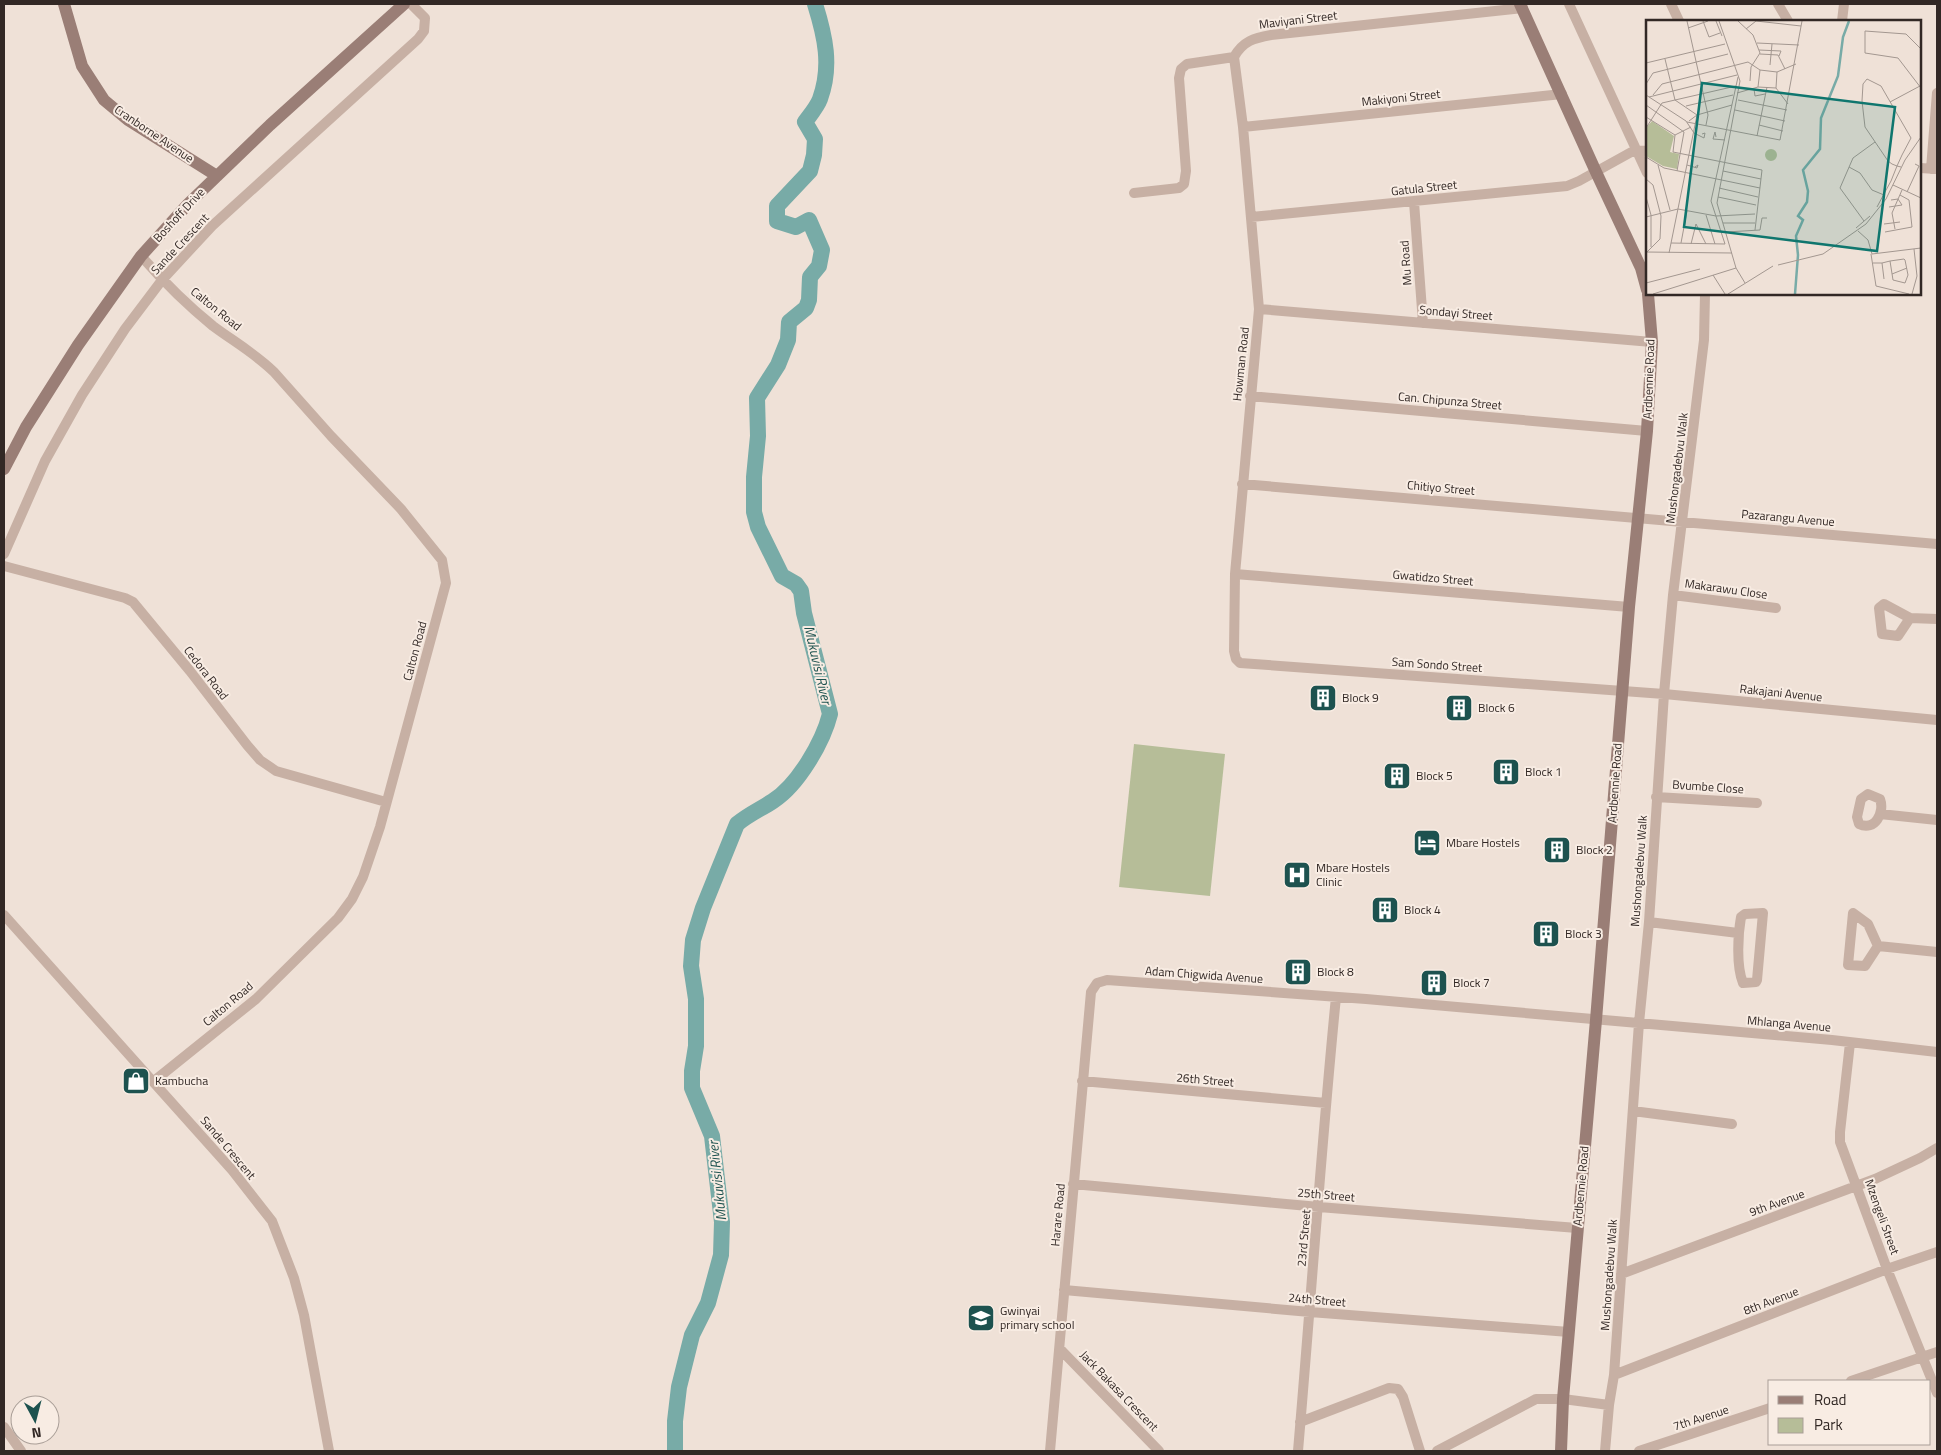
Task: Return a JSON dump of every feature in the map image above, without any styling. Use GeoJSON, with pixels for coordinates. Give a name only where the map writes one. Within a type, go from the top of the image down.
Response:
{"type":"FeatureCollection","features":[{"type":"Feature","properties":{"kind":"main road","name":"Cranborne Avenue"},"geometry":{"type":"LineString","coordinates":[[64,4],[82,66],[104,100],[128,120],[217,176]]}},
{"type":"Feature","properties":{"kind":"main road","name":"Boshoff Drive"},"geometry":{"type":"LineString","coordinates":[[4,469],[26,427],[78,345],[142,256],[188,204],[270,124],[404,4]]}},
{"type":"Feature","properties":{"kind":"main road"},"geometry":{"type":"LineString","coordinates":[[1521,6],[1641,268],[1646,286]]}},
{"type":"Feature","properties":{"kind":"main road","name":"Ardbennie Road"},"geometry":{"type":"LineString","coordinates":[[1561,1451],[1562,1400],[1596,1020],[1629,607],[1647,430],[1652,342],[1648,295]]}},
{"type":"Feature","properties":{"kind":"street","name":"Sande Crescent"},"geometry":{"type":"LineString","coordinates":[[4,554],[44,461],[82,395],[125,329],[162,280],[212,226],[418,39],[424,31],[425,18],[411,4]]}},
{"type":"Feature","properties":{"kind":"street"},"geometry":{"type":"LineString","coordinates":[[1569,4],[1646,171]]}},
{"type":"Feature","properties":{"kind":"street"},"geometry":{"type":"LineString","coordinates":[[1671,4],[1679,20]]}},
{"type":"Feature","properties":{"kind":"street"},"geometry":{"type":"LineString","coordinates":[[1778,4],[1787,20]]}},
{"type":"Feature","properties":{"kind":"street"},"geometry":{"type":"LineString","coordinates":[[1842,20],[1844,4]]}},
{"type":"Feature","properties":{"kind":"street","name":"Maviyani Street"},"geometry":{"type":"LineString","coordinates":[[1234,58],[1244,44],[1254,38],[1521,6]]}},
{"type":"Feature","properties":{"kind":"street"},"geometry":{"type":"LineString","coordinates":[[1134,193],[1179,188],[1184,184],[1186,171],[1179,78],[1181,69],[1187,64],[1234,58]]}},
{"type":"Feature","properties":{"kind":"street","name":"Howman Road"},"geometry":{"type":"LineString","coordinates":[[1234,58],[1243,127],[1259,309],[1235,574],[1234,651],[1236,659],[1240,663],[1249,664]]}},
{"type":"Feature","properties":{"kind":"street"},"geometry":{"type":"LineString","coordinates":[[1921,168],[1934,169],[1937,93]]}},
{"type":"Feature","properties":{"kind":"street","name":"Makiyoni Street"},"geometry":{"type":"LineString","coordinates":[[1243,127],[1562,94]]}},
{"type":"Feature","properties":{"kind":"street"},"geometry":{"type":"LineString","coordinates":[[1635,150],[1646,151]]}},
{"type":"Feature","properties":{"kind":"street","name":"Gatula Street"},"geometry":{"type":"LineString","coordinates":[[1251,217],[1567,186],[1635,150]]}},
{"type":"Feature","properties":{"kind":"street","name":"Mu Road"},"geometry":{"type":"LineString","coordinates":[[1414,202],[1423,323]]}},
{"type":"Feature","properties":{"kind":"street","name":"Calton Road"},"geometry":{"type":"LineString","coordinates":[[142,256],[162,280],[211,324],[265,363],[401,509],[442,560],[446,584],[380,827],[363,877],[352,899],[338,918],[256,999],[154,1081]]}},
{"type":"Feature","properties":{"kind":"street","name":"Mushongadebvu Walk"},"geometry":{"type":"LineString","coordinates":[[1605,1451],[1614,1375],[1622,1274],[1639,1023],[1649,922],[1664,694],[1704,340],[1706,295]]}},
{"type":"Feature","properties":{"kind":"street","name":"Sondayi Street"},"geometry":{"type":"LineString","coordinates":[[1259,309],[1652,342]]}},
{"type":"Feature","properties":{"kind":"street","name":"Can. Chipunza Street"},"geometry":{"type":"LineString","coordinates":[[1250,396],[1647,430]]}},
{"type":"Feature","properties":{"kind":"street","name":"Chitiyo Street"},"geometry":{"type":"LineString","coordinates":[[1242,484],[1637,518]]}},
{"type":"Feature","properties":{"kind":"street","name":"Pazarangu Avenue"},"geometry":{"type":"LineString","coordinates":[[1637,518],[1937,544]]}},
{"type":"Feature","properties":{"kind":"street","name":"Cedora Road"},"geometry":{"type":"LineString","coordinates":[[4,566],[129,600],[190,671],[260,760],[276,771],[386,802]]}},
{"type":"Feature","properties":{"kind":"street","name":"Gwatidzo Street"},"geometry":{"type":"LineString","coordinates":[[1235,574],[1629,607]]}},
{"type":"Feature","properties":{"kind":"street","name":"Makarawu Close"},"geometry":{"type":"LineString","coordinates":[[1674,594],[1776,608]]}},
{"type":"Feature","properties":{"kind":"street"},"geometry":{"type":"LineString","coordinates":[[1910,618],[1937,620]]}},
{"type":"Feature","properties":{"kind":"street","name":"Sam Sondo Street"},"geometry":{"type":"LineString","coordinates":[[1249,664],[1622,691]]}},
{"type":"Feature","properties":{"kind":"street","name":"Rakajani Avenue"},"geometry":{"type":"LineString","coordinates":[[1622,691],[1937,720]]}},
{"type":"Feature","properties":{"kind":"street","name":"Bvumbe Close"},"geometry":{"type":"LineString","coordinates":[[1656,796],[1757,803]]}},
{"type":"Feature","properties":{"kind":"street"},"geometry":{"type":"LineString","coordinates":[[1880,814],[1937,820]]}},
{"type":"Feature","properties":{"kind":"street"},"geometry":{"type":"LineString","coordinates":[[1763,913],[1756,982],[1741,981],[1738,933],[1743,915],[1763,913]]}},
{"type":"Feature","properties":{"kind":"street"},"geometry":{"type":"LineString","coordinates":[[1853,913],[1868,924],[1878,946],[1867,965],[1848,965],[1853,913]]}},
{"type":"Feature","properties":{"kind":"street","name":"Sande Crescent"},"geometry":{"type":"LineString","coordinates":[[4,915],[232,1170],[272,1222],[294,1278],[304,1315],[329,1451]]}},
{"type":"Feature","properties":{"kind":"street"},"geometry":{"type":"LineString","coordinates":[[1649,922],[1738,933]]}},
{"type":"Feature","properties":{"kind":"street"},"geometry":{"type":"LineString","coordinates":[[1878,946],[1937,952]]}},
{"type":"Feature","properties":{"kind":"street","name":"Adam Chigwida Avenue"},"geometry":{"type":"LineString","coordinates":[[1097,983],[1107,980],[1336,997],[1639,1023]]}},
{"type":"Feature","properties":{"kind":"street","name":"Harare Road"},"geometry":{"type":"LineString","coordinates":[[1050,1451],[1082,1081],[1091,992],[1097,983]]}},
{"type":"Feature","properties":{"kind":"street","name":"23rd Street"},"geometry":{"type":"LineString","coordinates":[[1298,1451],[1336,997]]}},
{"type":"Feature","properties":{"kind":"street","name":"Mhlanga Avenue"},"geometry":{"type":"LineString","coordinates":[[1639,1023],[1832,1040],[1937,1052]]}},
{"type":"Feature","properties":{"kind":"street","name":"Mzengeli Street"},"geometry":{"type":"LineString","coordinates":[[1850,1043],[1840,1137],[1887,1269],[1937,1393]]}},
{"type":"Feature","properties":{"kind":"street","name":"26th Street"},"geometry":{"type":"LineString","coordinates":[[1082,1081],[1326,1103]]}},
{"type":"Feature","properties":{"kind":"street"},"geometry":{"type":"LineString","coordinates":[[1633,1111],[1732,1124]]}},
{"type":"Feature","properties":{"kind":"street","name":"9th Avenue"},"geometry":{"type":"LineString","coordinates":[[1622,1274],[1857,1186],[1920,1158],[1937,1148]]}},
{"type":"Feature","properties":{"kind":"street","name":"25th Street"},"geometry":{"type":"LineString","coordinates":[[1073,1184],[1319,1207],[1577,1228]]}},
{"type":"Feature","properties":{"kind":"street","name":"8th Avenue"},"geometry":{"type":"LineString","coordinates":[[1614,1375],[1887,1269],[1937,1252]]}},
{"type":"Feature","properties":{"kind":"street","name":"24th Street"},"geometry":{"type":"LineString","coordinates":[[1064,1290],[1310,1312],[1569,1332]]}},
{"type":"Feature","properties":{"kind":"street","name":"Jack Bakasa Crescent"},"geometry":{"type":"LineString","coordinates":[[1060,1349],[1160,1451]]}},
{"type":"Feature","properties":{"kind":"street"},"geometry":{"type":"LineString","coordinates":[[1853,1380],[1937,1352]]}},
{"type":"Feature","properties":{"kind":"street"},"geometry":{"type":"LineString","coordinates":[[1300,1422],[1389,1388],[1398,1389],[1403,1397],[1420,1451]]}},
{"type":"Feature","properties":{"kind":"street"},"geometry":{"type":"LineString","coordinates":[[1437,1451],[1536,1399],[1609,1405]]}},
{"type":"Feature","properties":{"kind":"street","name":"7th Avenue"},"geometry":{"type":"LineString","coordinates":[[1639,1451],[1768,1409]]}},
{"type":"Feature","properties":{"kind":"street"},"geometry":{"type":"LineString","coordinates":[[4,1427],[21,1451]]}},
{"type":"Feature","properties":{"kind":"green space"},"geometry":{"type":"Polygon","coordinates":[[[1134,744],[1225,754],[1210,896],[1119,887],[1134,744]]]}},
{"type":"Feature","properties":{"kind":"waterway","name":"Mukuvisi River"},"geometry":{"type":"LineString","coordinates":[[675,1451],[675,1421],[679,1387],[692,1335],[708,1303],[721,1255],[722,1222],[712,1136],[692,1088],[692,1071],[696,1046],[696,999],[691,966],[693,940],[703,908],[737,824],[773,801],[791,785],[815,750],[830,714],[804,613],[801,591],[796,584],[782,576],[758,527],[754,512],[754,477],[758,436],[757,398],[778,365],[788,340],[789,322],[806,308],[809,300],[810,277],[819,266],[822,250],[809,220],[796,227],[777,221],[777,206],[810,171],[814,155],[815,139],[805,122],[820,99],[826,75],[826,51],[815,4]]}},
{"type":"Feature","properties":{"kind":"place","name":"Block 9"},"geometry":{"type":"Point","coordinates":[1323,698]}},
{"type":"Feature","properties":{"kind":"place","name":"Block 6"},"geometry":{"type":"Point","coordinates":[1459,708]}},
{"type":"Feature","properties":{"kind":"place","name":"Block 1"},"geometry":{"type":"Point","coordinates":[1506,772]}},
{"type":"Feature","properties":{"kind":"place","name":"Block 5"},"geometry":{"type":"Point","coordinates":[1397,776]}},
{"type":"Feature","properties":{"kind":"place","name":"Mbare Hostels"},"geometry":{"type":"Point","coordinates":[1427,843]}},
{"type":"Feature","properties":{"kind":"place","name":"Block 2"},"geometry":{"type":"Point","coordinates":[1557,850]}},
{"type":"Feature","properties":{"kind":"place","name":"Mbare Hostels Clinic"},"geometry":{"type":"Point","coordinates":[1297,875]}},
{"type":"Feature","properties":{"kind":"place","name":"Block 4"},"geometry":{"type":"Point","coordinates":[1385,910]}},
{"type":"Feature","properties":{"kind":"place","name":"Block 3"},"geometry":{"type":"Point","coordinates":[1546,934]}},
{"type":"Feature","properties":{"kind":"place","name":"Block 8"},"geometry":{"type":"Point","coordinates":[1298,972]}},
{"type":"Feature","properties":{"kind":"place","name":"Block 7"},"geometry":{"type":"Point","coordinates":[1434,983]}},
{"type":"Feature","properties":{"kind":"place","name":"Kambucha"},"geometry":{"type":"Point","coordinates":[136,1081]}},
{"type":"Feature","properties":{"kind":"place","name":"Gwinyai primary school"},"geometry":{"type":"Point","coordinates":[981,1318]}}]}
